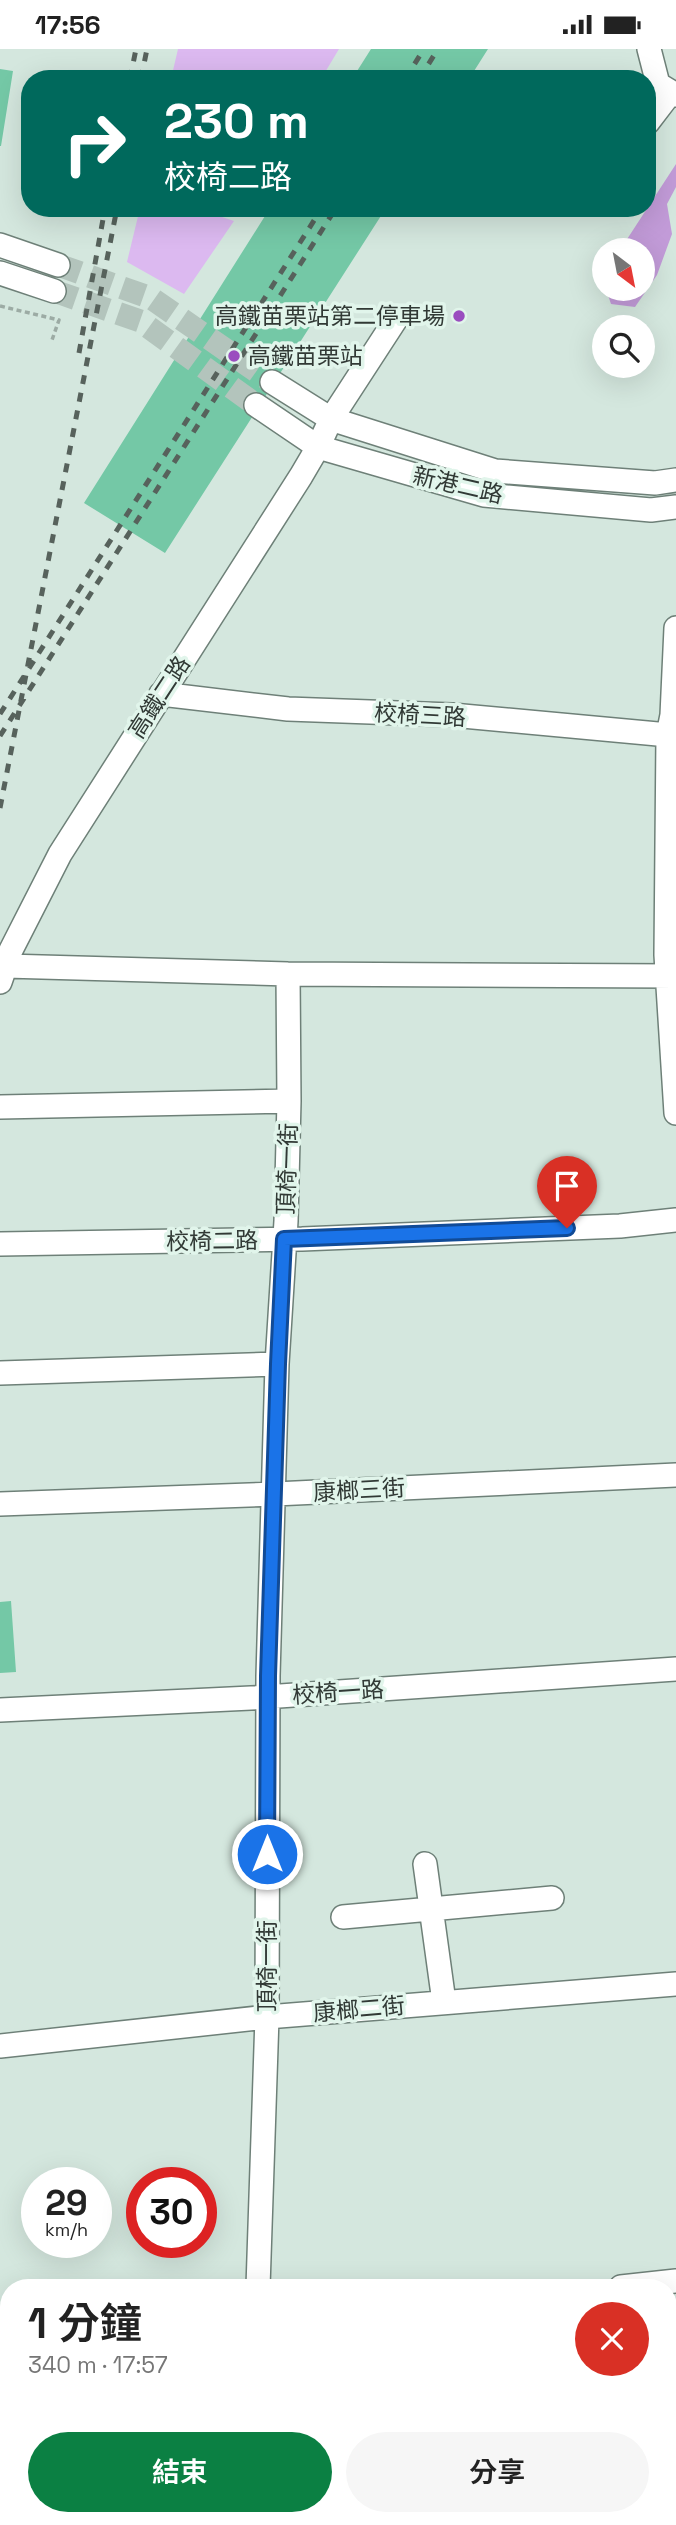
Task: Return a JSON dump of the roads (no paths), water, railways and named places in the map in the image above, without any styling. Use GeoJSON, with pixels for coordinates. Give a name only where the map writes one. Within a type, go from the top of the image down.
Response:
{"type":"FeatureCollection","features":[{"type":"Feature","properties":{"kind":"street"},"geometry":{"type":"LineString","coordinates":[[649,49],[655,70]]}},
{"type":"Feature","properties":{"kind":"street"},"geometry":{"type":"LineString","coordinates":[[656,74],[659,84],[674,93],[656,113]]}},
{"type":"Feature","properties":{"kind":"street"},"geometry":{"type":"LineString","coordinates":[[0,245],[58,265]]}},
{"type":"Feature","properties":{"kind":"street"},"geometry":{"type":"LineString","coordinates":[[0,273],[54,291]]}},
{"type":"Feature","properties":{"kind":"street","name":"高鐵二路"},"geometry":{"type":"LineString","coordinates":[[3,974],[60,854],[396,319]]}},
{"type":"Feature","properties":{"kind":"street","name":"新港二路"},"geometry":{"type":"LineString","coordinates":[[272,381],[331,419],[495,471],[655,483],[676,481]]}},
{"type":"Feature","properties":{"kind":"street","name":"新港二路"},"geometry":{"type":"LineString","coordinates":[[256,405],[318,447],[484,495],[651,510],[676,507]]}},
{"type":"Feature","properties":{"kind":"street"},"geometry":{"type":"LineString","coordinates":[[676,628],[672,715],[672,976],[676,1113]]}},
{"type":"Feature","properties":{"kind":"street","name":"校椅三路"},"geometry":{"type":"LineString","coordinates":[[161,694],[288,709],[452,715],[672,739]]}},
{"type":"Feature","properties":{"kind":"street"},"geometry":{"type":"LineString","coordinates":[[3,974],[672,976]]}},
{"type":"Feature","properties":{"kind":"street","name":"頂椅一街"},"geometry":{"type":"LineString","coordinates":[[258,2279],[267,2017],[268,1696],[289,1101],[288,974]]}},
{"type":"Feature","properties":{"kind":"street"},"geometry":{"type":"LineString","coordinates":[[0,1107],[289,1101]]}},
{"type":"Feature","properties":{"kind":"street","name":"校椅二路"},"geometry":{"type":"LineString","coordinates":[[0,1244],[284,1239],[620,1226],[676,1220]]}},
{"type":"Feature","properties":{"kind":"street"},"geometry":{"type":"LineString","coordinates":[[0,1374],[278,1364]]}},
{"type":"Feature","properties":{"kind":"street","name":"康榔三街"},"geometry":{"type":"LineString","coordinates":[[0,1504],[275,1495],[676,1475]]}},
{"type":"Feature","properties":{"kind":"street","name":"校椅一路"},"geometry":{"type":"LineString","coordinates":[[0,1710],[268,1696],[676,1669]]}},
{"type":"Feature","properties":{"kind":"street"},"geometry":{"type":"LineString","coordinates":[[425,1864],[444,2003]]}},
{"type":"Feature","properties":{"kind":"street"},"geometry":{"type":"LineString","coordinates":[[343,1917],[552,1898]]}},
{"type":"Feature","properties":{"kind":"street","name":"康榔二街"},"geometry":{"type":"LineString","coordinates":[[0,2046],[267,2017],[676,1984]]}},
{"type":"Feature","properties":{"kind":"tunnel"},"geometry":{"type":"LineString","coordinates":[[58,265],[151,298],[272,382]]}},
{"type":"Feature","properties":{"kind":"tunnel"},"geometry":{"type":"LineString","coordinates":[[54,291],[140,321],[256,405]]}},
{"type":"Feature","properties":{"kind":"railway"},"geometry":{"type":"LineString","coordinates":[[132,70],[136,49]]}},
{"type":"Feature","properties":{"kind":"railway"},"geometry":{"type":"LineString","coordinates":[[143,70],[147,49]]}},
{"type":"Feature","properties":{"kind":"railway"},"geometry":{"type":"LineString","coordinates":[[411,70],[424,49]]}},
{"type":"Feature","properties":{"kind":"railway"},"geometry":{"type":"LineString","coordinates":[[425,70],[438,49]]}},
{"type":"Feature","properties":{"kind":"railway"},"geometry":{"type":"LineString","coordinates":[[79,353],[103,217]]}},
{"type":"Feature","properties":{"kind":"railway"},"geometry":{"type":"LineString","coordinates":[[0,808],[115,217]]}},
{"type":"Feature","properties":{"kind":"railway"},"geometry":{"type":"LineString","coordinates":[[0,714],[316,217]]}},
{"type":"Feature","properties":{"kind":"railway"},"geometry":{"type":"LineString","coordinates":[[0,736],[330,217]]}},
{"type":"Feature","properties":{"kind":"place","name":"高鐵苗栗站第二停車場"},"geometry":{"type":"Point","coordinates":[459,316]}},
{"type":"Feature","properties":{"kind":"place","name":"高鐵苗栗站"},"geometry":{"type":"Point","coordinates":[234,356]}}]}
